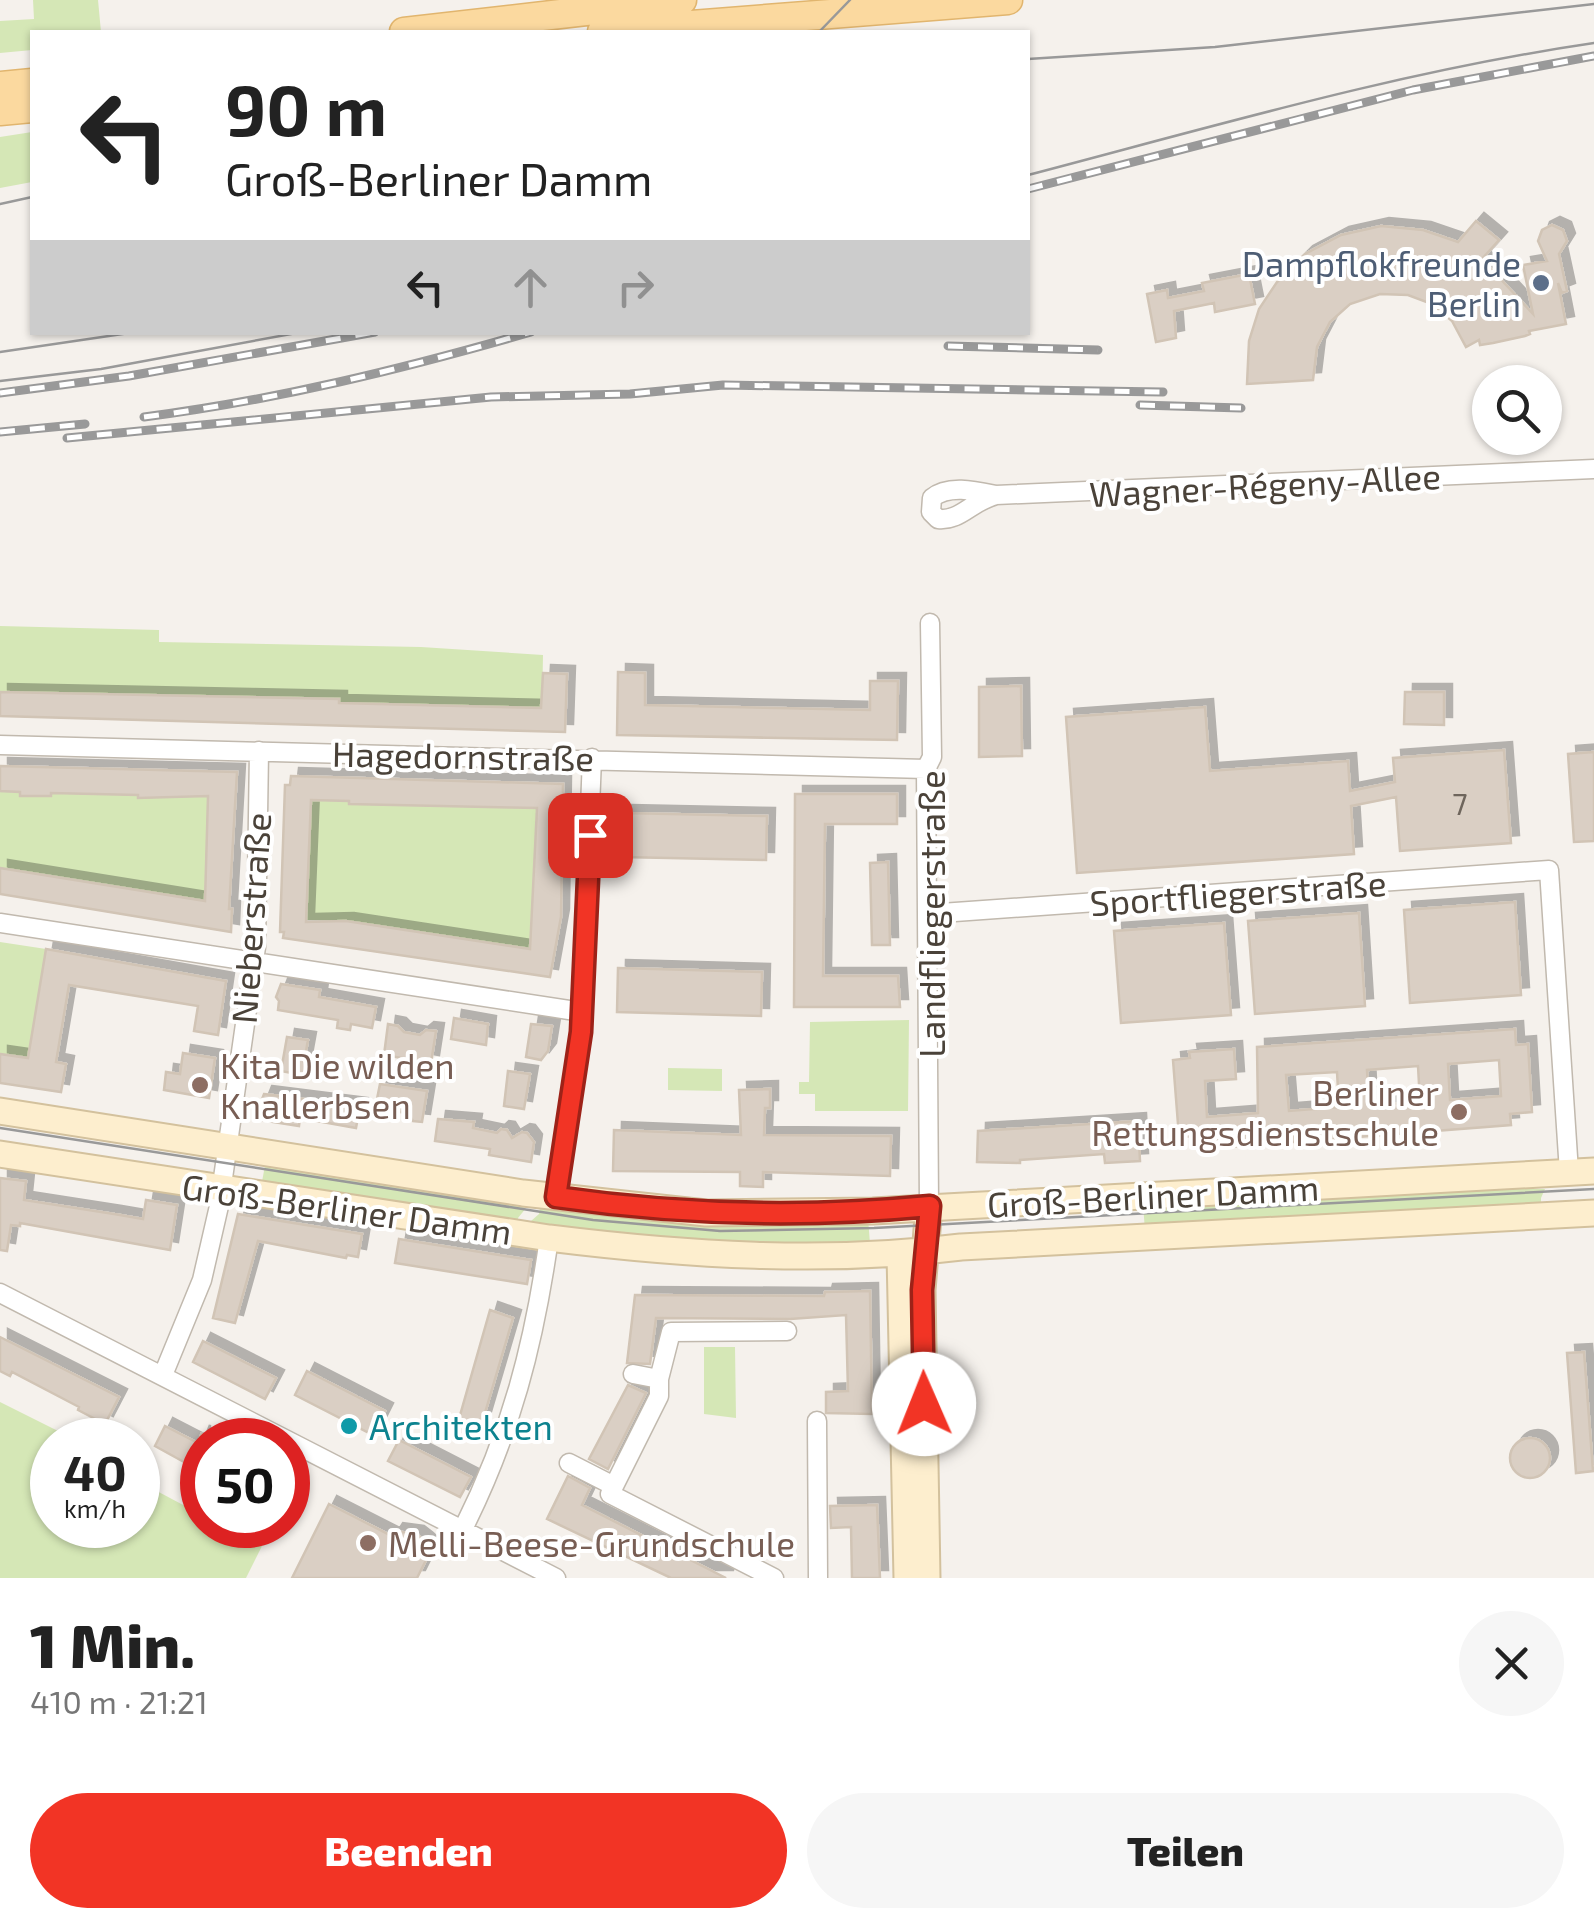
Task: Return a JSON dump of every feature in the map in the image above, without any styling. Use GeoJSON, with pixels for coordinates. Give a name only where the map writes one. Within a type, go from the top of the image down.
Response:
{"type":"FeatureCollection","features":[{"type":"Feature","properties":{"kind":"main road"},"geometry":{"type":"LineString","coordinates":[[421,30],[682,0]]}},
{"type":"Feature","properties":{"kind":"main road"},"geometry":{"type":"LineString","coordinates":[[625,30],[1008,0]]}},
{"type":"Feature","properties":{"kind":"main road"},"geometry":{"type":"LineString","coordinates":[[546,30],[620,20],[621,6]]}},
{"type":"Feature","properties":{"kind":"main road"},"geometry":{"type":"LineString","coordinates":[[0,86],[30,83]]}},
{"type":"Feature","properties":{"kind":"main road"},"geometry":{"type":"LineString","coordinates":[[0,111],[30,108]]}},
{"type":"Feature","properties":{"kind":"main road","name":"Groß-Berliner Damm"},"geometry":{"type":"LineString","coordinates":[[0,1112],[556,1197],[723,1214],[816,1214],[1582,1172]]}},
{"type":"Feature","properties":{"kind":"main road","name":"Groß-Berliner Damm"},"geometry":{"type":"LineString","coordinates":[[0,1154],[550,1238],[695,1253],[780,1257],[912,1253],[1594,1213]]}},
{"type":"Feature","properties":{"kind":"main road"},"geometry":{"type":"LineString","coordinates":[[907,1578],[912,1253],[930,1206]]}},
{"type":"Feature","properties":{"kind":"main road"},"geometry":{"type":"LineString","coordinates":[[912,1253],[922,1290],[927,1578]]}},
{"type":"Feature","properties":{"kind":"street","name":"Wagner-Régeny-Allee"},"geometry":{"type":"LineString","coordinates":[[996,495],[1594,469]]}},
{"type":"Feature","properties":{"kind":"street","name":"Landfliegerstraße"},"geometry":{"type":"LineString","coordinates":[[930,622],[932,757],[926,769],[930,1206]]}},
{"type":"Feature","properties":{"kind":"street","name":"Hagedornstraße"},"geometry":{"type":"LineString","coordinates":[[0,745],[926,769]]}},
{"type":"Feature","properties":{"kind":"street","name":"Nieberstraße"},"geometry":{"type":"LineString","coordinates":[[163,1375],[202,1280],[221,1190],[254,962],[259,751]]}},
{"type":"Feature","properties":{"kind":"street"},"geometry":{"type":"LineString","coordinates":[[556,1197],[582,1012],[592,758]]}},
{"type":"Feature","properties":{"kind":"street","name":"Sportfliegerstraße"},"geometry":{"type":"LineString","coordinates":[[927,914],[1549,870],[1582,1172]]}},
{"type":"Feature","properties":{"kind":"street"},"geometry":{"type":"LineString","coordinates":[[0,923],[582,1012]]}},
{"type":"Feature","properties":{"kind":"street"},"geometry":{"type":"LineString","coordinates":[[463,1530],[506,1434],[519,1394],[536,1325],[550,1238]]}},
{"type":"Feature","properties":{"kind":"street"},"geometry":{"type":"LineString","coordinates":[[0,1293],[556,1578]]}},
{"type":"Feature","properties":{"kind":"street"},"geometry":{"type":"LineString","coordinates":[[774,1578],[610,1494],[660,1396],[659,1379],[671,1332],[787,1331]]}},
{"type":"Feature","properties":{"kind":"street"},"geometry":{"type":"LineString","coordinates":[[633,1374],[659,1379]]}},
{"type":"Feature","properties":{"kind":"street"},"geometry":{"type":"LineString","coordinates":[[816,1421],[818,1578]]}},
{"type":"Feature","properties":{"kind":"street"},"geometry":{"type":"LineString","coordinates":[[568,1463],[614,1486]]}},
{"type":"Feature","properties":{"kind":"green space"},"geometry":{"type":"Polygon","coordinates":[[[33,0],[98,0],[101,30],[30,30],[30,50],[0,53],[0,21],[34,19],[33,0]]]}},
{"type":"Feature","properties":{"kind":"green space"},"geometry":{"type":"Polygon","coordinates":[[[30,132],[30,182],[0,188],[0,137],[30,132]]]}},
{"type":"Feature","properties":{"kind":"green space"},"geometry":{"type":"Polygon","coordinates":[[[0,626],[159,630],[159,642],[421,647],[543,655],[542,708],[0,692],[0,626]]]}},
{"type":"Feature","properties":{"kind":"green space"},"geometry":{"type":"Polygon","coordinates":[[[0,791],[50,796],[208,796],[205,901],[0,868],[0,791]]]}},
{"type":"Feature","properties":{"kind":"green space"},"geometry":{"type":"Polygon","coordinates":[[[311,797],[350,804],[525,808],[537,804],[529,953],[517,947],[346,921],[306,920],[311,797]]]}},
{"type":"Feature","properties":{"kind":"green space"},"geometry":{"type":"Polygon","coordinates":[[[0,942],[46,949],[30,1047],[39,1060],[0,1054],[0,942]]]}},
{"type":"Feature","properties":{"kind":"green space"},"geometry":{"type":"Polygon","coordinates":[[[909,1020],[908,1111],[815,1111],[815,1094],[799,1094],[799,1082],[809,1082],[810,1022],[909,1020]]]}},
{"type":"Feature","properties":{"kind":"green space"},"geometry":{"type":"Polygon","coordinates":[[[668,1068],[722,1069],[722,1091],[668,1090],[668,1068]]]}},
{"type":"Feature","properties":{"kind":"green space"},"geometry":{"type":"Polygon","coordinates":[[[266,1160],[519,1199],[518,1206],[526,1208],[517,1226],[261,1187],[266,1160]]]}},
{"type":"Feature","properties":{"kind":"green space"},"geometry":{"type":"Polygon","coordinates":[[[1533,1183],[1534,1189],[1545,1189],[1541,1210],[1145,1231],[1143,1204],[1533,1183]]]}},
{"type":"Feature","properties":{"kind":"green space"},"geometry":{"type":"Polygon","coordinates":[[[541,1202],[868,1218],[870,1244],[800,1247],[536,1229],[537,1222],[531,1221],[539,1214],[541,1202]]]}},
{"type":"Feature","properties":{"kind":"green space"},"geometry":{"type":"Polygon","coordinates":[[[704,1347],[735,1347],[736,1418],[704,1414],[704,1347]]]}},
{"type":"Feature","properties":{"kind":"green space"},"geometry":{"type":"Polygon","coordinates":[[[0,1402],[32,1418],[30,1548],[160,1548],[160,1493],[180,1503],[180,1548],[261,1548],[246,1578],[0,1578],[0,1402]]]}},
{"type":"Feature","properties":{"kind":"building"},"geometry":{"type":"Polygon","coordinates":[[[1476,221],[1499,240],[1482,259],[1533,314],[1523,265],[1547,261],[1538,241],[1542,230],[1552,225],[1563,230],[1567,241],[1559,254],[1567,291],[1562,293],[1558,283],[1566,324],[1493,343],[1480,345],[1479,340],[1466,347],[1452,321],[1432,304],[1408,295],[1380,294],[1350,304],[1330,322],[1317,347],[1313,380],[1247,384],[1249,341],[1259,309],[1277,282],[1305,254],[1341,235],[1381,226],[1423,230],[1458,242],[1476,221]]]}},
{"type":"Feature","properties":{"kind":"building"},"geometry":{"type":"Polygon","coordinates":[[[1249,274],[1255,304],[1215,312],[1214,303],[1174,311],[1176,338],[1156,342],[1147,294],[1167,290],[1168,298],[1204,291],[1202,283],[1249,274]]]}},
{"type":"Feature","properties":{"kind":"building"},"geometry":{"type":"Polygon","coordinates":[[[618,672],[645,673],[645,705],[870,710],[870,681],[898,681],[897,740],[617,735],[618,672]]]}},
{"type":"Feature","properties":{"kind":"building"},"geometry":{"type":"Polygon","coordinates":[[[543,673],[567,674],[565,732],[0,716],[0,692],[339,699],[339,703],[541,708],[543,673]]]}},
{"type":"Feature","properties":{"kind":"building"},"geometry":{"type":"Polygon","coordinates":[[[1021,686],[1022,756],[979,757],[979,687],[1021,686]]]}},
{"type":"Feature","properties":{"kind":"building"},"geometry":{"type":"Polygon","coordinates":[[[1405,692],[1444,692],[1444,725],[1404,724],[1405,692]]]}},
{"type":"Feature","properties":{"kind":"building"},"geometry":{"type":"Polygon","coordinates":[[[1205,707],[1210,771],[1348,761],[1350,791],[1395,782],[1393,758],[1504,750],[1511,843],[1400,851],[1396,797],[1351,806],[1354,854],[1077,873],[1066,717],[1205,707]]]}},
{"type":"Feature","properties":{"kind":"building"},"geometry":{"type":"Polygon","coordinates":[[[1594,752],[1594,841],[1574,842],[1568,754],[1594,752]]]}},
{"type":"Feature","properties":{"kind":"building"},"geometry":{"type":"Polygon","coordinates":[[[0,766],[237,772],[231,932],[0,894],[0,868],[205,901],[208,796],[20,796],[20,792],[0,791],[0,766]]]}},
{"type":"Feature","properties":{"kind":"building"},"geometry":{"type":"Polygon","coordinates":[[[291,776],[563,784],[561,917],[550,977],[283,938],[284,932],[280,932],[285,785],[290,785],[291,776]],[[311,800],[306,922],[346,921],[530,949],[537,808],[311,800]]]}},
{"type":"Feature","properties":{"kind":"building"},"geometry":{"type":"Polygon","coordinates":[[[795,794],[897,794],[897,824],[825,824],[823,976],[898,976],[900,1007],[794,1007],[795,794]]]}},
{"type":"Feature","properties":{"kind":"building"},"geometry":{"type":"Polygon","coordinates":[[[623,813],[767,816],[766,860],[622,857],[623,813]]]}},
{"type":"Feature","properties":{"kind":"building"},"geometry":{"type":"Polygon","coordinates":[[[888,862],[890,945],[872,945],[870,863],[888,862]]]}},
{"type":"Feature","properties":{"kind":"building"},"geometry":{"type":"Polygon","coordinates":[[[1515,902],[1521,995],[1410,1003],[1404,910],[1515,902]]]}},
{"type":"Feature","properties":{"kind":"building"},"geometry":{"type":"Polygon","coordinates":[[[1359,913],[1365,1006],[1255,1014],[1248,921],[1359,913]]]}},
{"type":"Feature","properties":{"kind":"building"},"geometry":{"type":"Polygon","coordinates":[[[1224,923],[1231,1015],[1121,1023],[1114,931],[1224,923]]]}},
{"type":"Feature","properties":{"kind":"building"},"geometry":{"type":"Polygon","coordinates":[[[46,949],[226,981],[218,1035],[194,1031],[198,1006],[69,985],[56,1062],[66,1064],[61,1092],[0,1083],[0,1054],[28,1058],[46,949]]]}},
{"type":"Feature","properties":{"kind":"building"},"geometry":{"type":"Polygon","coordinates":[[[618,968],[762,972],[761,1016],[617,1012],[618,968]]]}},
{"type":"Feature","properties":{"kind":"building"},"geometry":{"type":"Polygon","coordinates":[[[281,984],[320,990],[319,997],[376,1007],[372,1028],[351,1024],[350,1030],[337,1028],[338,1020],[278,1010],[276,997],[281,984]]]}},
{"type":"Feature","properties":{"kind":"building"},"geometry":{"type":"Polygon","coordinates":[[[454,1018],[488,1024],[486,1045],[451,1039],[454,1018]]]}},
{"type":"Feature","properties":{"kind":"building"},"geometry":{"type":"Polygon","coordinates":[[[388,1024],[420,1035],[426,1030],[436,1031],[431,1063],[384,1055],[388,1024]]]}},
{"type":"Feature","properties":{"kind":"building"},"geometry":{"type":"Polygon","coordinates":[[[531,1024],[552,1026],[548,1051],[541,1060],[526,1057],[531,1024]]]}},
{"type":"Feature","properties":{"kind":"building"},"geometry":{"type":"Polygon","coordinates":[[[1515,1029],[1516,1045],[1528,1044],[1532,1112],[1510,1114],[1511,1125],[1230,1147],[1202,1147],[1201,1136],[1179,1137],[1173,1060],[1190,1058],[1189,1052],[1234,1049],[1236,1079],[1205,1081],[1207,1117],[1258,1113],[1257,1047],[1515,1029]],[[1499,1060],[1448,1064],[1450,1100],[1501,1096],[1499,1060]],[[1418,1066],[1367,1070],[1369,1105],[1420,1102],[1418,1066]],[[1337,1072],[1286,1075],[1289,1111],[1339,1107],[1337,1072]]]}},
{"type":"Feature","properties":{"kind":"building"},"geometry":{"type":"Polygon","coordinates":[[[287,1037],[308,1040],[304,1062],[310,1063],[308,1076],[281,1071],[287,1037]]]}},
{"type":"Feature","properties":{"kind":"building"},"geometry":{"type":"Polygon","coordinates":[[[183,1053],[215,1058],[209,1098],[164,1090],[166,1072],[180,1074],[183,1053]]]}},
{"type":"Feature","properties":{"kind":"building"},"geometry":{"type":"Polygon","coordinates":[[[508,1071],[530,1074],[524,1109],[504,1106],[508,1071]]]}},
{"type":"Feature","properties":{"kind":"building"},"geometry":{"type":"Polygon","coordinates":[[[380,1084],[427,1091],[422,1122],[413,1121],[408,1113],[374,1114],[380,1084]]]}},
{"type":"Feature","properties":{"kind":"building"},"geometry":{"type":"Polygon","coordinates":[[[770,1089],[764,1135],[891,1136],[890,1176],[763,1172],[763,1187],[740,1186],[740,1172],[613,1171],[614,1130],[741,1135],[739,1090],[770,1089]]]}},
{"type":"Feature","properties":{"kind":"building"},"geometry":{"type":"Polygon","coordinates":[[[264,1094],[360,1106],[356,1128],[300,1118],[299,1126],[260,1120],[264,1094]]]}},
{"type":"Feature","properties":{"kind":"building"},"geometry":{"type":"Polygon","coordinates":[[[438,1119],[474,1122],[473,1128],[497,1133],[507,1130],[512,1138],[527,1133],[534,1142],[531,1162],[489,1155],[490,1149],[435,1141],[438,1119]]]}},
{"type":"Feature","properties":{"kind":"building"},"geometry":{"type":"Polygon","coordinates":[[[1138,1121],[1140,1161],[1105,1163],[1104,1154],[1020,1163],[977,1162],[978,1131],[1138,1121]]]}},
{"type":"Feature","properties":{"kind":"building"},"geometry":{"type":"Polygon","coordinates":[[[0,1178],[26,1181],[24,1200],[143,1219],[146,1200],[177,1205],[170,1250],[20,1223],[11,1225],[7,1251],[0,1250],[0,1178]]]}},
{"type":"Feature","properties":{"kind":"building"},"geometry":{"type":"Polygon","coordinates":[[[238,1214],[362,1234],[358,1257],[258,1241],[235,1323],[213,1318],[238,1214]]]}},
{"type":"Feature","properties":{"kind":"building"},"geometry":{"type":"Polygon","coordinates":[[[399,1239],[531,1260],[527,1284],[395,1263],[399,1239]]]}},
{"type":"Feature","properties":{"kind":"building"},"geometry":{"type":"Polygon","coordinates":[[[870,1291],[872,1414],[826,1413],[826,1392],[848,1391],[846,1315],[790,1319],[656,1318],[650,1364],[627,1363],[635,1295],[824,1296],[825,1292],[870,1291]]]}},
{"type":"Feature","properties":{"kind":"building"},"geometry":{"type":"Polygon","coordinates":[[[490,1310],[513,1318],[477,1440],[455,1433],[490,1310]]]}},
{"type":"Feature","properties":{"kind":"building"},"geometry":{"type":"Polygon","coordinates":[[[0,1337],[119,1397],[108,1418],[93,1418],[12,1372],[10,1376],[0,1371],[0,1337]]]}},
{"type":"Feature","properties":{"kind":"building"},"geometry":{"type":"Polygon","coordinates":[[[203,1341],[276,1378],[265,1399],[193,1362],[203,1341]]]}},
{"type":"Feature","properties":{"kind":"building"},"geometry":{"type":"Polygon","coordinates":[[[1584,1352],[1593,1471],[1576,1473],[1567,1353],[1584,1352]]]}},
{"type":"Feature","properties":{"kind":"building"},"geometry":{"type":"Polygon","coordinates":[[[307,1371],[385,1411],[373,1435],[295,1395],[307,1371]]]}},
{"type":"Feature","properties":{"kind":"building"},"geometry":{"type":"Polygon","coordinates":[[[628,1385],[646,1393],[608,1469],[589,1459],[628,1385]]]}},
{"type":"Feature","properties":{"kind":"building"},"geometry":{"type":"Polygon","coordinates":[[[165,1426],[180,1434],[180,1460],[160,1449],[165,1426]]]}},
{"type":"Feature","properties":{"kind":"building"},"geometry":{"type":"Polygon","coordinates":[[[1530,1438],[1544,1444],[1550,1458],[1544,1472],[1530,1478],[1516,1472],[1510,1458],[1516,1444],[1530,1438]]]}},
{"type":"Feature","properties":{"kind":"building"},"geometry":{"type":"Polygon","coordinates":[[[399,1440],[471,1477],[460,1497],[388,1461],[399,1440]]]}},
{"type":"Feature","properties":{"kind":"building"},"geometry":{"type":"Polygon","coordinates":[[[568,1476],[590,1488],[582,1505],[726,1578],[671,1578],[547,1519],[568,1476]]]}},
{"type":"Feature","properties":{"kind":"building","name":"Melli-Beese-Grundschule"},"geometry":{"type":"Polygon","coordinates":[[[329,1504],[392,1536],[395,1531],[416,1534],[432,1548],[417,1578],[292,1578],[329,1504]]]}},
{"type":"Feature","properties":{"kind":"building"},"geometry":{"type":"Polygon","coordinates":[[[877,1505],[880,1578],[852,1578],[851,1527],[831,1528],[830,1506],[877,1505]]]}},
{"type":"Feature","properties":{"kind":"tram line"},"geometry":{"type":"LineString","coordinates":[[821,30],[850,0]]}},
{"type":"Feature","properties":{"kind":"tram line"},"geometry":{"type":"LineString","coordinates":[[1030,59],[1215,47],[1594,4]]}},
{"type":"Feature","properties":{"kind":"tram line"},"geometry":{"type":"LineString","coordinates":[[1030,174],[1380,84],[1594,43]]}},
{"type":"Feature","properties":{"kind":"tram line"},"geometry":{"type":"LineString","coordinates":[[0,204],[30,197]]}},
{"type":"Feature","properties":{"kind":"tram line"},"geometry":{"type":"LineString","coordinates":[[0,352],[116,335]]}},
{"type":"Feature","properties":{"kind":"tram line"},"geometry":{"type":"LineString","coordinates":[[0,381],[101,369],[286,335]]}},
{"type":"Feature","properties":{"kind":"tram line"},"geometry":{"type":"LineString","coordinates":[[0,1128],[593,1220],[720,1231],[874,1228],[1594,1189]]}},
{"type":"Feature","properties":{"kind":"railway"},"geometry":{"type":"LineString","coordinates":[[1030,188],[1413,90],[1594,56]]}},
{"type":"Feature","properties":{"kind":"railway"},"geometry":{"type":"LineString","coordinates":[[0,393],[129,376],[358,335]]}},
{"type":"Feature","properties":{"kind":"railway"},"geometry":{"type":"LineString","coordinates":[[144,417],[339,382],[520,335]]}},
{"type":"Feature","properties":{"kind":"railway"},"geometry":{"type":"LineString","coordinates":[[948,346],[1098,350]]}},
{"type":"Feature","properties":{"kind":"railway"},"geometry":{"type":"LineString","coordinates":[[67,438],[491,397],[630,394],[723,385],[1163,392]]}},
{"type":"Feature","properties":{"kind":"railway"},"geometry":{"type":"LineString","coordinates":[[1140,405],[1241,408]]}},
{"type":"Feature","properties":{"kind":"railway"},"geometry":{"type":"LineString","coordinates":[[0,432],[85,424]]}},
{"type":"Feature","properties":{"kind":"place","name":"Dampflokfreunde Berlin"},"geometry":{"type":"Point","coordinates":[1541,283]}},
{"type":"Feature","properties":{"kind":"place","name":"Kita Die wilden Knallerbsen"},"geometry":{"type":"Point","coordinates":[200,1085]}},
{"type":"Feature","properties":{"kind":"place","name":"Berliner Rettungsdienstschule"},"geometry":{"type":"Point","coordinates":[1459,1112]}},
{"type":"Feature","properties":{"kind":"place","name":"Architekten"},"geometry":{"type":"Point","coordinates":[349,1426]}},
{"type":"Feature","properties":{"kind":"place","name":"Melli-Beese-Grundschule"},"geometry":{"type":"Point","coordinates":[368,1543]}},
{"type":"Feature","properties":{"kind":"route"},"geometry":{"type":"LineString","coordinates":[[590,835],[581,1032],[556,1197],[706,1213],[816,1214],[930,1206],[922,1290],[924,1404]]}}]}
